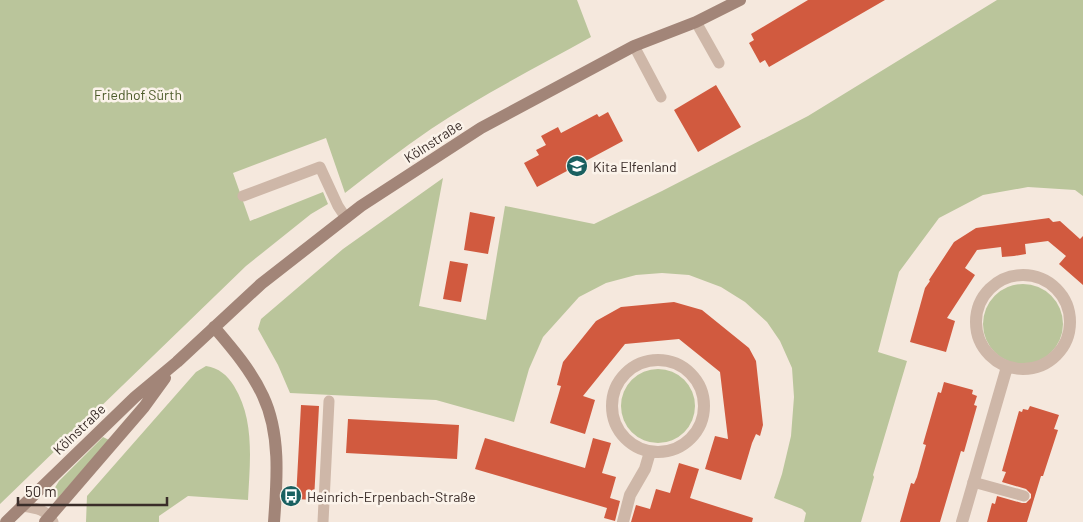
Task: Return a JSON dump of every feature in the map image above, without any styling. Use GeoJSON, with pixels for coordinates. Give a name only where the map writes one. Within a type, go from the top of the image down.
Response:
{"type":"FeatureCollection","features":[{"type":"Feature","properties":{"kind":"street","name":"Kölnstraße"},"geometry":{"type":"LineString","coordinates":[[6,522],[135,397],[177,362],[261,284],[346,218],[481,128],[634,46],[696,22],[740,0]]}},
{"type":"Feature","properties":{"kind":"street"},"geometry":{"type":"LineString","coordinates":[[1016,275],[1042,279],[1061,295],[1067,306],[1070,319],[1069,332],[1065,344],[1058,354],[1036,368],[1024,370],[1007,367],[989,355],[981,345],[976,332],[975,320],[978,307],[984,295],[1004,279],[1016,275]]}},
{"type":"Feature","properties":{"kind":"street"},"geometry":{"type":"LineString","coordinates":[[214,327],[250,372],[264,398],[272,424],[276,456],[274,522]]}},
{"type":"Feature","properties":{"kind":"street"},"geometry":{"type":"LineString","coordinates":[[657,360],[669,362],[685,369],[697,382],[704,404],[703,416],[699,427],[684,445],[667,451],[650,452],[638,448],[620,432],[614,421],[612,409],[613,397],[620,380],[634,367],[645,362],[657,360]]}},
{"type":"Feature","properties":{"kind":"street","name":"Kölnstraße"},"geometry":{"type":"LineString","coordinates":[[49,520],[144,407],[177,362]]}},
{"type":"Feature","properties":{"kind":"street"},"geometry":{"type":"LineString","coordinates":[[962,522],[1007,367]]}},
{"type":"Feature","properties":{"kind":"street"},"geometry":{"type":"LineString","coordinates":[[623,522],[630,495],[645,469],[650,452]]}},
{"type":"Feature","properties":{"kind":"lane"},"geometry":{"type":"LineString","coordinates":[[696,22],[718,63]]}},
{"type":"Feature","properties":{"kind":"lane"},"geometry":{"type":"LineString","coordinates":[[634,46],[662,97]]}},
{"type":"Feature","properties":{"kind":"lane"},"geometry":{"type":"LineString","coordinates":[[244,196],[320,167],[338,206],[346,218]]}},
{"type":"Feature","properties":{"kind":"lane"},"geometry":{"type":"LineString","coordinates":[[323,522],[329,401]]}},
{"type":"Feature","properties":{"kind":"lane"},"geometry":{"type":"LineString","coordinates":[[973,482],[1024,496]]}},
{"type":"Feature","properties":{"kind":"lane"},"geometry":{"type":"LineString","coordinates":[[21,506],[36,508],[49,520]]}},
{"type":"Feature","properties":{"kind":"green space","name":"Friedhof Sürth"},"geometry":{"type":"Polygon","coordinates":[[[0,0],[577,0],[591,37],[470,104],[409,144],[345,193],[326,138],[233,173],[250,221],[323,192],[328,204],[311,214],[246,266],[0,504],[0,0]]]}},
{"type":"Feature","properties":{"kind":"green space"},"geometry":{"type":"Polygon","coordinates":[[[997,0],[1083,0],[1083,196],[1075,190],[1028,187],[983,195],[939,218],[899,272],[878,352],[907,361],[861,522],[804,522],[806,513],[802,509],[774,498],[791,436],[794,397],[792,368],[780,341],[767,322],[745,302],[721,287],[689,275],[662,273],[636,275],[606,283],[579,297],[543,337],[529,369],[514,422],[436,400],[290,393],[278,365],[258,329],[261,319],[343,249],[443,178],[419,306],[486,320],[505,206],[594,224],[808,116],[997,0]]]}},
{"type":"Feature","properties":{"kind":"green space"},"geometry":{"type":"Polygon","coordinates":[[[1023,284],[1038,287],[1051,296],[1060,309],[1063,324],[1060,339],[1051,352],[1038,361],[1023,364],[1008,361],[995,352],[986,339],[983,324],[986,309],[995,296],[1008,287],[1023,284]]]}},
{"type":"Feature","properties":{"kind":"green space"},"geometry":{"type":"Polygon","coordinates":[[[206,366],[219,370],[234,386],[241,399],[250,441],[248,500],[188,496],[159,516],[159,522],[86,522],[87,496],[196,372],[206,366]]]}},
{"type":"Feature","properties":{"kind":"green space"},"geometry":{"type":"Polygon","coordinates":[[[665,369],[685,379],[693,392],[695,406],[693,420],[685,433],[672,441],[651,443],[631,433],[623,420],[621,399],[631,379],[644,371],[665,369]]]}},
{"type":"Feature","properties":{"kind":"green space"},"geometry":{"type":"Polygon","coordinates":[[[103,437],[109,440],[57,499],[51,494],[59,481],[103,437]]]}},
{"type":"Feature","properties":{"kind":"building"},"geometry":{"type":"Polygon","coordinates":[[[808,0],[885,0],[769,67],[765,60],[760,63],[749,43],[754,40],[751,34],[808,0]]]}},
{"type":"Feature","properties":{"kind":"building"},"geometry":{"type":"Polygon","coordinates":[[[716,85],[741,127],[698,152],[674,110],[716,85]]]}},
{"type":"Feature","properties":{"kind":"building"},"geometry":{"type":"Polygon","coordinates":[[[608,112],[623,141],[537,187],[524,163],[539,155],[536,150],[546,145],[541,136],[558,127],[561,133],[597,114],[599,117],[608,112]]]}},
{"type":"Feature","properties":{"kind":"building"},"geometry":{"type":"Polygon","coordinates":[[[470,212],[495,217],[488,254],[464,250],[470,212]]]}},
{"type":"Feature","properties":{"kind":"building"},"geometry":{"type":"Polygon","coordinates":[[[1049,218],[1053,222],[1060,221],[1080,239],[1083,236],[1083,285],[1059,264],[1066,256],[1048,241],[1025,244],[1026,254],[1014,256],[1002,257],[1001,247],[977,250],[965,268],[975,275],[947,318],[955,321],[946,352],[910,342],[925,288],[954,242],[976,228],[1049,218]]]}},
{"type":"Feature","properties":{"kind":"building"},"geometry":{"type":"Polygon","coordinates":[[[450,261],[468,264],[461,302],[443,299],[450,261]]]}},
{"type":"Feature","properties":{"kind":"building"},"geometry":{"type":"Polygon","coordinates":[[[674,302],[702,310],[749,348],[756,361],[763,425],[760,436],[756,434],[752,443],[741,480],[705,469],[715,436],[728,439],[720,372],[679,339],[625,344],[583,396],[595,400],[585,434],[550,423],[561,386],[557,385],[563,362],[596,321],[621,307],[674,302]]]}},
{"type":"Feature","properties":{"kind":"building"},"geometry":{"type":"Polygon","coordinates":[[[944,382],[973,390],[972,394],[977,396],[974,405],[977,406],[964,452],[961,451],[940,522],[900,522],[911,483],[914,484],[917,477],[926,445],[923,444],[938,392],[941,393],[944,382]]]}},
{"type":"Feature","properties":{"kind":"building"},"geometry":{"type":"Polygon","coordinates":[[[301,405],[319,406],[314,500],[296,499],[301,405]]]}},
{"type":"Feature","properties":{"kind":"building"},"geometry":{"type":"Polygon","coordinates":[[[1030,406],[1059,415],[1054,429],[1058,430],[1027,522],[987,522],[992,503],[995,504],[997,496],[1022,503],[1026,503],[1031,498],[1031,494],[1026,489],[1002,482],[1006,472],[1002,471],[1019,411],[1022,412],[1023,409],[1028,410],[1030,406]]]}},
{"type":"Feature","properties":{"kind":"building"},"geometry":{"type":"Polygon","coordinates":[[[348,419],[459,425],[457,459],[346,453],[348,419]]]}},
{"type":"Feature","properties":{"kind":"building"},"geometry":{"type":"Polygon","coordinates":[[[485,438],[585,468],[593,438],[611,443],[602,473],[616,477],[610,498],[620,501],[615,521],[604,518],[607,508],[475,469],[485,438]]]}},
{"type":"Feature","properties":{"kind":"building"},"geometry":{"type":"Polygon","coordinates":[[[679,463],[699,469],[690,498],[753,518],[752,522],[631,522],[636,505],[650,509],[656,489],[670,493],[679,463]]]}},
{"type":"Feature","properties":{"kind":"place","name":"Kita Elfenland"},"geometry":{"type":"Point","coordinates":[577,166]}},
{"type":"Feature","properties":{"kind":"place","name":"Heinrich-Erpenbach-Straße"},"geometry":{"type":"Point","coordinates":[291,496]}}]}
